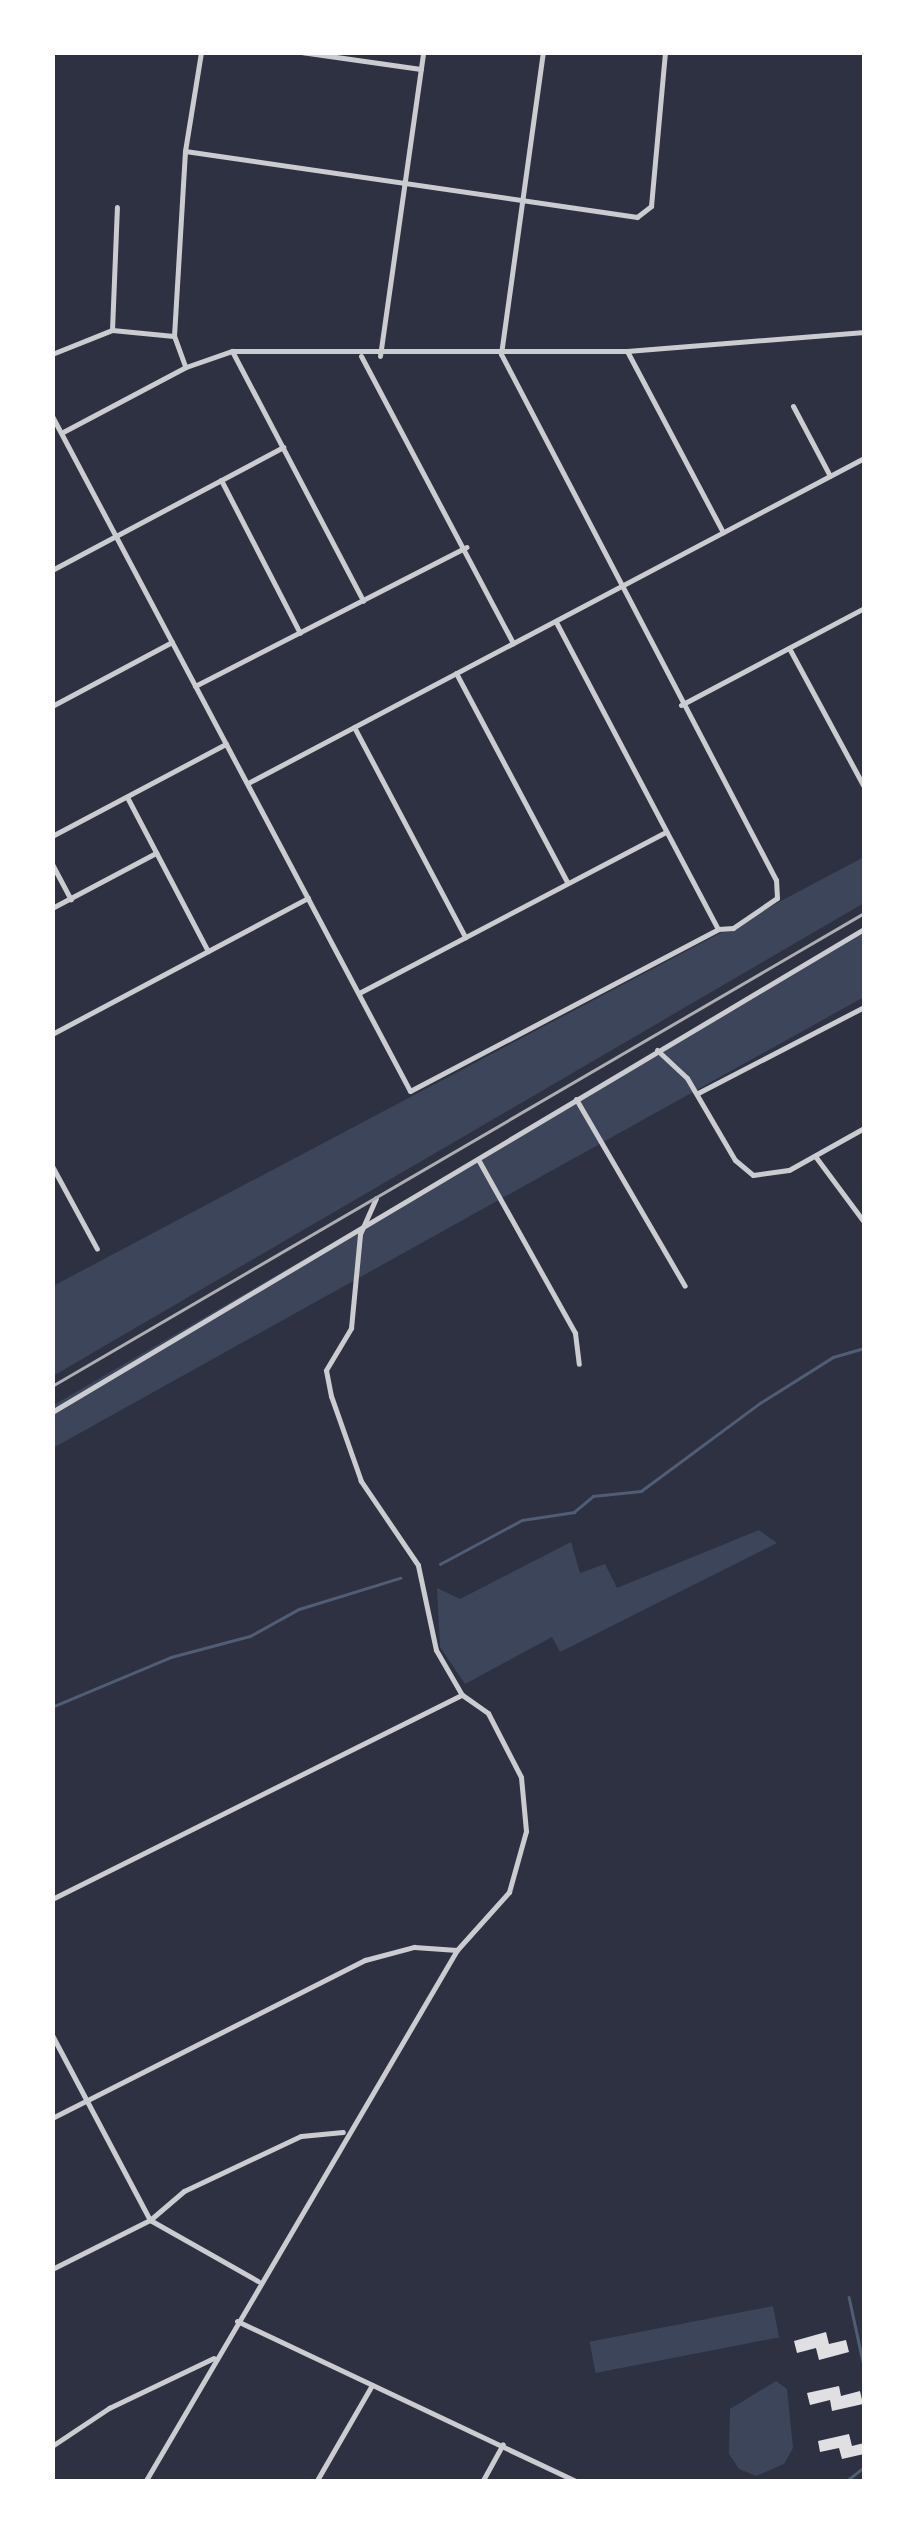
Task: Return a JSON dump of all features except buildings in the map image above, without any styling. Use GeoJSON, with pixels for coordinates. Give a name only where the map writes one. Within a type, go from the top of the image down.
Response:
{"type":"FeatureCollection","features":[{"type":"Feature","properties":{"kind":"street"},"geometry":{"type":"LineString","coordinates":[[186,366],[174,336],[185,150],[201,52]]}},
{"type":"Feature","properties":{"kind":"street"},"geometry":{"type":"LineString","coordinates":[[301,52],[421,69]]}},
{"type":"Feature","properties":{"kind":"street"},"geometry":{"type":"LineString","coordinates":[[380,356],[423,52]]}},
{"type":"Feature","properties":{"kind":"street"},"geometry":{"type":"LineString","coordinates":[[52,416],[410,1090],[718,928],[738,925],[780,889],[618,588],[501,354],[544,52]]}},
{"type":"Feature","properties":{"kind":"street"},"geometry":{"type":"LineString","coordinates":[[185,150],[646,214],[666,52]]}},
{"type":"Feature","properties":{"kind":"street"},"geometry":{"type":"LineString","coordinates":[[112,330],[117,207]]}},
{"type":"Feature","properties":{"kind":"street"},"geometry":{"type":"LineString","coordinates":[[52,354],[112,330],[174,336]]}},
{"type":"Feature","properties":{"kind":"street"},"geometry":{"type":"LineString","coordinates":[[61,433],[186,366],[232,351],[380,356],[627,351],[864,332]]}},
{"type":"Feature","properties":{"kind":"street"},"geometry":{"type":"LineString","coordinates":[[232,351],[363,601]]}},
{"type":"Feature","properties":{"kind":"street"},"geometry":{"type":"LineString","coordinates":[[627,351],[723,532]]}},
{"type":"Feature","properties":{"kind":"street"},"geometry":{"type":"LineString","coordinates":[[361,356],[466,547],[513,643]]}},
{"type":"Feature","properties":{"kind":"street"},"geometry":{"type":"LineString","coordinates":[[793,406],[830,476]]}},
{"type":"Feature","properties":{"kind":"street"},"geometry":{"type":"LineString","coordinates":[[52,570],[283,448]]}},
{"type":"Feature","properties":{"kind":"street"},"geometry":{"type":"LineString","coordinates":[[247,783],[864,458]]}},
{"type":"Feature","properties":{"kind":"street"},"geometry":{"type":"LineString","coordinates":[[221,480],[300,632]]}},
{"type":"Feature","properties":{"kind":"street"},"geometry":{"type":"LineString","coordinates":[[196,686],[466,547]]}},
{"type":"Feature","properties":{"kind":"street"},"geometry":{"type":"LineString","coordinates":[[680,705],[864,608]]}},
{"type":"Feature","properties":{"kind":"street"},"geometry":{"type":"LineString","coordinates":[[556,621],[718,928]]}},
{"type":"Feature","properties":{"kind":"street"},"geometry":{"type":"LineString","coordinates":[[52,706],[172,642]]}},
{"type":"Feature","properties":{"kind":"street"},"geometry":{"type":"LineString","coordinates":[[789,648],[864,785]]}},
{"type":"Feature","properties":{"kind":"street"},"geometry":{"type":"LineString","coordinates":[[456,673],[568,883]]}},
{"type":"Feature","properties":{"kind":"street"},"geometry":{"type":"LineString","coordinates":[[354,727],[465,937]]}},
{"type":"Feature","properties":{"kind":"street"},"geometry":{"type":"LineString","coordinates":[[52,836],[226,744]]}},
{"type":"Feature","properties":{"kind":"street"},"geometry":{"type":"LineString","coordinates":[[127,797],[208,950]]}},
{"type":"Feature","properties":{"kind":"street"},"geometry":{"type":"LineString","coordinates":[[358,993],[666,831]]}},
{"type":"Feature","properties":{"kind":"street"},"geometry":{"type":"LineString","coordinates":[[52,908],[156,853]]}},
{"type":"Feature","properties":{"kind":"street"},"geometry":{"type":"LineString","coordinates":[[52,864],[71,898]]}},
{"type":"Feature","properties":{"kind":"street"},"geometry":{"type":"LineString","coordinates":[[52,1034],[308,898]]}},
{"type":"Feature","properties":{"kind":"street"},"geometry":{"type":"LineString","coordinates":[[52,1412],[360,1234],[576,1099],[864,929]]}},
{"type":"Feature","properties":{"kind":"street"},"geometry":{"type":"LineString","coordinates":[[698,1094],[864,1008]]}},
{"type":"Feature","properties":{"kind":"street"},"geometry":{"type":"LineString","coordinates":[[657,1050],[698,1094],[735,1160],[753,1175],[775,1175],[864,1128]]}},
{"type":"Feature","properties":{"kind":"street"},"geometry":{"type":"LineString","coordinates":[[576,1099],[685,1286]]}},
{"type":"Feature","properties":{"kind":"street"},"geometry":{"type":"LineString","coordinates":[[815,1156],[864,1222]]}},
{"type":"Feature","properties":{"kind":"street"},"geometry":{"type":"LineString","coordinates":[[478,1161],[575,1333],[579,1364]]}},
{"type":"Feature","properties":{"kind":"street"},"geometry":{"type":"LineString","coordinates":[[52,1166],[96,1250]]}},
{"type":"Feature","properties":{"kind":"street"},"geometry":{"type":"LineString","coordinates":[[145,2482],[345,2132],[457,1950],[509,1892],[528,1806],[521,1777],[488,1713],[462,1695],[436,1650],[418,1565],[361,1481],[332,1396],[326,1370],[353,1321],[360,1234],[376,1198]]}},
{"type":"Feature","properties":{"kind":"street"},"geometry":{"type":"LineString","coordinates":[[52,1898],[462,1695]]}},
{"type":"Feature","properties":{"kind":"street"},"geometry":{"type":"LineString","coordinates":[[52,2118],[366,1960],[414,1946],[457,1950]]}},
{"type":"Feature","properties":{"kind":"street"},"geometry":{"type":"LineString","coordinates":[[52,2036],[150,2220],[258,2281]]}},
{"type":"Feature","properties":{"kind":"street"},"geometry":{"type":"LineString","coordinates":[[52,2269],[150,2220],[184,2192],[302,2136],[326,2128],[345,2132]]}},
{"type":"Feature","properties":{"kind":"street"},"geometry":{"type":"LineString","coordinates":[[238,2321],[578,2482]]}},
{"type":"Feature","properties":{"kind":"street"},"geometry":{"type":"LineString","coordinates":[[52,2446],[110,2408],[217,2357]]}},
{"type":"Feature","properties":{"kind":"street"},"geometry":{"type":"LineString","coordinates":[[316,2482],[372,2385]]}},
{"type":"Feature","properties":{"kind":"street"},"geometry":{"type":"LineString","coordinates":[[482,2482],[504,2444]]}},
{"type":"Feature","properties":{"kind":"shaded area"},"geometry":{"type":"Polygon","coordinates":[[[864,857],[864,903],[53,1376],[53,1286],[864,857]]]}},
{"type":"Feature","properties":{"kind":"shaded area"},"geometry":{"type":"Polygon","coordinates":[[[864,933],[864,997],[53,1448],[52,1406],[864,933]]]}},
{"type":"Feature","properties":{"kind":"shaded area"},"geometry":{"type":"Polygon","coordinates":[[[759,1530],[777,1543],[560,1652],[552,1637],[465,1684],[440,1647],[437,1588],[460,1599],[571,1542],[580,1573],[605,1564],[617,1588],[759,1530]]]}},
{"type":"Feature","properties":{"kind":"shaded area"},"geometry":{"type":"Polygon","coordinates":[[[773,2306],[779,2337],[596,2373],[589,2342],[773,2306]]]}},
{"type":"Feature","properties":{"kind":"shaded area"},"geometry":{"type":"Polygon","coordinates":[[[776,2381],[787,2389],[793,2448],[784,2464],[756,2476],[739,2469],[729,2454],[730,2409],[776,2381]]]}},
{"type":"Feature","properties":{"kind":"waterway"},"geometry":{"type":"LineString","coordinates":[[440,1564],[522,1520],[574,1512],[593,1496],[641,1491],[760,1403],[833,1357],[864,1348]]}},
{"type":"Feature","properties":{"kind":"waterway"},"geometry":{"type":"LineString","coordinates":[[52,1707],[171,1657],[250,1636],[299,1609],[400,1578]]}},
{"type":"Feature","properties":{"kind":"waterway"},"geometry":{"type":"LineString","coordinates":[[849,2297],[864,2366]]}},
{"type":"Feature","properties":{"kind":"waterway"},"geometry":{"type":"LineString","coordinates":[[845,2482],[864,2467]]}},
{"type":"Feature","properties":{"kind":"railway"},"geometry":{"type":"LineString","coordinates":[[52,1386],[864,913]]}}]}
